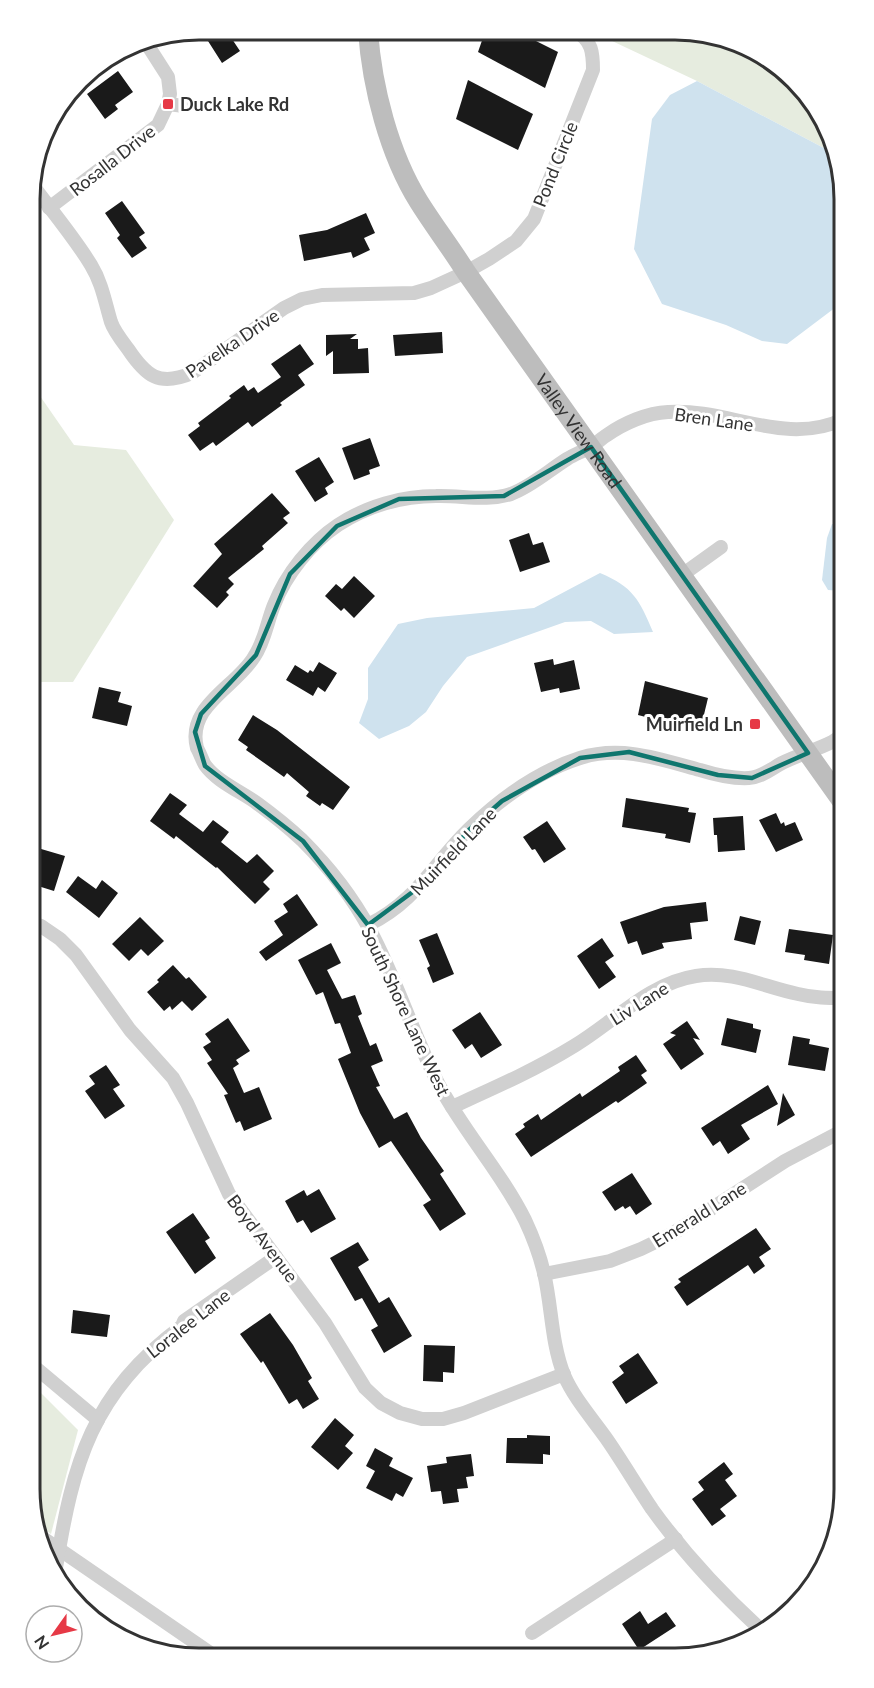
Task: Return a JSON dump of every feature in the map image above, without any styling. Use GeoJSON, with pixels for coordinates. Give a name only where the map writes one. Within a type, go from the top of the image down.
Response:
{"type":"FeatureCollection","features":[{"type":"Feature","properties":{"kind":"street","name":"Valley View Road"},"geometry":{"type":"LineString","coordinates":[[370,41],[378,96],[392,145],[418,201],[465,272],[834,789]]}},
{"type":"Feature","properties":{"kind":"street","name":"Pond Circle"},"geometry":{"type":"LineString","coordinates":[[465,272],[516,241],[534,219],[592,70],[594,51],[587,41]]}},
{"type":"Feature","properties":{"kind":"street"},"geometry":{"type":"LineString","coordinates":[[150,49],[168,77],[170,94],[168,104],[184,106]]}},
{"type":"Feature","properties":{"kind":"street","name":"Rosalla Drive"},"geometry":{"type":"LineString","coordinates":[[49,208],[158,125],[168,104]]}},
{"type":"Feature","properties":{"kind":"street","name":"Pavelka Drive"},"geometry":{"type":"LineString","coordinates":[[41,197],[91,264],[101,285],[112,324],[120,338],[138,364],[149,375],[162,380],[178,379],[192,373],[284,308],[302,299],[322,295],[414,292],[431,288],[465,272]]}},
{"type":"Feature","properties":{"kind":"street","name":"Bren Lane"},"geometry":{"type":"LineString","coordinates":[[591,447],[610,432],[641,417],[667,412],[693,413],[777,429],[804,430],[834,424]]}},
{"type":"Feature","properties":{"kind":"street","name":"South Shore Lane West"},"geometry":{"type":"LineString","coordinates":[[591,447],[573,455],[522,489],[504,496],[485,499],[432,495],[399,499],[366,509],[337,526],[312,548],[290,574],[274,604],[265,636],[244,672],[212,700],[201,714],[195,732],[197,749],[205,766],[263,807],[303,841],[338,881],[368,925],[391,972],[434,1075],[525,1220],[544,1274],[554,1344],[564,1374],[590,1418],[652,1509],[692,1560],[756,1625]]}},
{"type":"Feature","properties":{"kind":"street"},"geometry":{"type":"LineString","coordinates":[[681,575],[721,547]]}},
{"type":"Feature","properties":{"kind":"street","name":"Muirfield Lane"},"geometry":{"type":"LineString","coordinates":[[368,925],[400,905],[422,885],[469,830],[502,801],[539,777],[580,758],[605,753],[629,752],[718,776],[752,778],[768,773],[782,763],[834,741]]}},
{"type":"Feature","properties":{"kind":"street","name":"Boyd Avenue"},"geometry":{"type":"LineString","coordinates":[[41,927],[60,939],[76,955],[129,1030],[173,1078],[229,1194],[325,1323],[365,1388],[381,1403],[400,1413],[422,1419],[443,1419],[465,1413],[564,1374]]}},
{"type":"Feature","properties":{"kind":"street","name":"Liv Lane"},"geometry":{"type":"LineString","coordinates":[[452,1107],[554,1058],[651,993],[673,981],[696,976],[721,975],[797,994],[833,998]]}},
{"type":"Feature","properties":{"kind":"street","name":"Emerald Lane"},"geometry":{"type":"LineString","coordinates":[[544,1274],[610,1261],[641,1249],[672,1234],[785,1161],[833,1136]]}},
{"type":"Feature","properties":{"kind":"street","name":"Loralee Lane"},"geometry":{"type":"LineString","coordinates":[[57,1560],[66,1506],[77,1465],[98,1420],[116,1389],[158,1344],[182,1326],[184,1321],[276,1257]]}},
{"type":"Feature","properties":{"kind":"street"},"geometry":{"type":"LineString","coordinates":[[41,1372],[98,1420]]}},
{"type":"Feature","properties":{"kind":"street"},"geometry":{"type":"LineString","coordinates":[[532,1633],[676,1539]]}},
{"type":"Feature","properties":{"kind":"street"},"geometry":{"type":"LineString","coordinates":[[50,1543],[203,1648]]}},
{"type":"Feature","properties":{"kind":"highlighted area"},"geometry":{"type":"Polygon","coordinates":[[[591,447],[808,753],[752,778],[718,775],[629,752],[580,758],[502,801],[469,830],[422,885],[368,925],[303,841],[205,766],[195,732],[201,714],[256,655],[290,574],[337,526],[399,499],[504,496],[591,447]]]}},
{"type":"Feature","properties":{"kind":"shaded area"},"geometry":{"type":"Polygon","coordinates":[[[612,41],[696,42],[726,49],[745,57],[763,67],[794,95],[807,111],[825,149],[697,81],[612,41]]]}},
{"type":"Feature","properties":{"kind":"shaded area"},"geometry":{"type":"Polygon","coordinates":[[[41,397],[74,445],[126,450],[174,520],[73,682],[41,682],[41,397]]]}},
{"type":"Feature","properties":{"kind":"shaded area"},"geometry":{"type":"Polygon","coordinates":[[[41,1393],[78,1430],[51,1534],[47,1531],[42,1510],[41,1393]]]}},
{"type":"Feature","properties":{"kind":"water"},"geometry":{"type":"Polygon","coordinates":[[[697,81],[825,149],[834,199],[834,309],[787,344],[762,341],[726,325],[662,304],[634,249],[652,119],[670,95],[697,81]]]}},
{"type":"Feature","properties":{"kind":"water"},"geometry":{"type":"Polygon","coordinates":[[[834,524],[834,590],[828,590],[822,580],[827,538],[834,524]]]}},
{"type":"Feature","properties":{"kind":"water"},"geometry":{"type":"Polygon","coordinates":[[[600,573],[620,583],[634,595],[653,632],[614,634],[591,621],[565,622],[467,657],[443,686],[426,712],[409,726],[379,739],[359,723],[368,699],[368,668],[398,624],[427,618],[534,608],[600,573]]]}},
{"type":"Feature","properties":{"kind":"building"},"geometry":{"type":"Polygon","coordinates":[[[208,41],[233,41],[240,51],[222,63],[208,41]]]}},
{"type":"Feature","properties":{"kind":"building"},"geometry":{"type":"Polygon","coordinates":[[[482,41],[536,41],[558,52],[545,88],[478,52],[482,41]]]}},
{"type":"Feature","properties":{"kind":"building"},"geometry":{"type":"Polygon","coordinates":[[[118,71],[133,92],[115,105],[118,109],[105,119],[87,94],[118,71]]]}},
{"type":"Feature","properties":{"kind":"building"},"geometry":{"type":"Polygon","coordinates":[[[468,80],[533,114],[518,150],[456,119],[468,80]]]}},
{"type":"Feature","properties":{"kind":"building"},"geometry":{"type":"Polygon","coordinates":[[[122,201],[145,233],[139,237],[147,248],[132,258],[117,238],[120,235],[105,213],[122,201]]]}},
{"type":"Feature","properties":{"kind":"building"},"geometry":{"type":"Polygon","coordinates":[[[366,213],[375,233],[364,238],[370,250],[353,258],[351,252],[304,261],[299,235],[327,230],[366,213]]]}},
{"type":"Feature","properties":{"kind":"building"},"geometry":{"type":"Polygon","coordinates":[[[442,332],[443,353],[395,356],[393,335],[442,332]]]}},
{"type":"Feature","properties":{"kind":"building"},"geometry":{"type":"Polygon","coordinates":[[[357,334],[350,339],[358,339],[358,349],[368,348],[369,373],[333,374],[333,351],[326,356],[326,335],[357,334]]]}},
{"type":"Feature","properties":{"kind":"building"},"geometry":{"type":"Polygon","coordinates":[[[300,344],[314,364],[298,375],[305,385],[252,427],[248,422],[216,446],[213,442],[200,451],[188,435],[200,426],[198,423],[244,385],[248,391],[254,387],[258,393],[281,377],[271,364],[300,344]]]}},
{"type":"Feature","properties":{"kind":"building"},"geometry":{"type":"Polygon","coordinates":[[[370,438],[380,466],[369,470],[370,474],[354,480],[342,448],[370,438]]]}},
{"type":"Feature","properties":{"kind":"building"},"geometry":{"type":"Polygon","coordinates":[[[319,457],[334,482],[325,488],[328,494],[315,502],[295,471],[319,457]]]}},
{"type":"Feature","properties":{"kind":"building"},"geometry":{"type":"Polygon","coordinates":[[[272,493],[290,513],[283,518],[288,523],[262,546],[264,549],[228,578],[234,584],[226,592],[229,595],[217,608],[193,586],[222,554],[214,544],[272,493]]]}},
{"type":"Feature","properties":{"kind":"building"},"geometry":{"type":"Polygon","coordinates":[[[529,533],[533,545],[543,542],[550,562],[520,572],[509,540],[529,533]]]}},
{"type":"Feature","properties":{"kind":"building"},"geometry":{"type":"Polygon","coordinates":[[[354,576],[375,596],[354,618],[344,608],[341,611],[325,596],[336,584],[342,589],[354,576]]]}},
{"type":"Feature","properties":{"kind":"building"},"geometry":{"type":"Polygon","coordinates":[[[553,659],[554,665],[574,660],[580,689],[560,693],[559,688],[541,692],[534,663],[553,659]]]}},
{"type":"Feature","properties":{"kind":"building"},"geometry":{"type":"Polygon","coordinates":[[[319,662],[337,673],[325,692],[318,687],[313,696],[286,680],[295,665],[308,673],[310,670],[313,672],[319,662]]]}},
{"type":"Feature","properties":{"kind":"building"},"geometry":{"type":"Polygon","coordinates":[[[645,681],[708,698],[700,731],[638,715],[645,681]]]}},
{"type":"Feature","properties":{"kind":"building"},"geometry":{"type":"Polygon","coordinates":[[[99,687],[121,692],[118,702],[132,706],[127,726],[92,718],[99,687]]]}},
{"type":"Feature","properties":{"kind":"building"},"geometry":{"type":"Polygon","coordinates":[[[253,715],[277,730],[350,787],[333,810],[322,803],[320,806],[306,796],[309,792],[287,773],[284,777],[246,750],[248,747],[238,740],[253,715]]]}},
{"type":"Feature","properties":{"kind":"building"},"geometry":{"type":"Polygon","coordinates":[[[170,793],[187,805],[179,814],[203,832],[213,820],[229,832],[221,842],[247,863],[257,854],[274,871],[263,882],[270,889],[255,904],[217,867],[176,836],[174,839],[150,821],[170,793]]]}},
{"type":"Feature","properties":{"kind":"building"},"geometry":{"type":"Polygon","coordinates":[[[626,798],[689,808],[688,812],[696,813],[690,843],[665,838],[666,834],[622,827],[626,798]]]}},
{"type":"Feature","properties":{"kind":"building"},"geometry":{"type":"Polygon","coordinates":[[[776,813],[781,824],[784,822],[785,826],[795,822],[803,840],[776,852],[759,820],[776,813]]]}},
{"type":"Feature","properties":{"kind":"building"},"geometry":{"type":"Polygon","coordinates":[[[743,816],[745,850],[718,852],[713,818],[743,816]]]}},
{"type":"Feature","properties":{"kind":"building"},"geometry":{"type":"Polygon","coordinates":[[[547,821],[566,849],[544,863],[523,837],[547,821]]]}},
{"type":"Feature","properties":{"kind":"building"},"geometry":{"type":"Polygon","coordinates":[[[41,849],[65,856],[54,891],[41,887],[41,849]]]}},
{"type":"Feature","properties":{"kind":"building"},"geometry":{"type":"Polygon","coordinates":[[[78,876],[96,889],[102,880],[118,893],[99,918],[66,892],[78,876]]]}},
{"type":"Feature","properties":{"kind":"building"},"geometry":{"type":"Polygon","coordinates":[[[297,894],[318,925],[266,961],[259,952],[283,935],[274,921],[288,912],[283,904],[297,894]]]}},
{"type":"Feature","properties":{"kind":"building"},"geometry":{"type":"Polygon","coordinates":[[[706,902],[708,921],[690,923],[692,939],[662,943],[664,948],[642,955],[637,941],[628,944],[620,922],[664,907],[706,902]]]}},
{"type":"Feature","properties":{"kind":"building"},"geometry":{"type":"Polygon","coordinates":[[[740,916],[761,921],[755,945],[734,940],[740,916]]]}},
{"type":"Feature","properties":{"kind":"building"},"geometry":{"type":"Polygon","coordinates":[[[140,917],[164,941],[148,956],[141,949],[129,961],[112,944],[140,917]]]}},
{"type":"Feature","properties":{"kind":"building"},"geometry":{"type":"Polygon","coordinates":[[[789,929],[833,935],[829,964],[804,960],[805,955],[785,952],[789,929]]]}},
{"type":"Feature","properties":{"kind":"building"},"geometry":{"type":"Polygon","coordinates":[[[437,933],[454,974],[433,983],[427,968],[430,966],[419,940],[437,933]]]}},
{"type":"Feature","properties":{"kind":"building"},"geometry":{"type":"Polygon","coordinates":[[[602,938],[614,956],[605,962],[616,977],[599,989],[577,956],[602,938]]]}},
{"type":"Feature","properties":{"kind":"building"},"geometry":{"type":"Polygon","coordinates":[[[331,943],[341,963],[327,970],[342,999],[355,995],[362,1014],[358,1016],[370,1046],[376,1043],[383,1061],[371,1066],[380,1086],[376,1087],[394,1119],[407,1112],[421,1138],[444,1171],[440,1174],[466,1214],[440,1231],[423,1205],[431,1200],[391,1141],[379,1148],[360,1113],[338,1059],[351,1053],[340,1023],[335,1024],[323,992],[316,995],[298,960],[331,943]]]}},
{"type":"Feature","properties":{"kind":"building"},"geometry":{"type":"Polygon","coordinates":[[[173,965],[186,979],[189,977],[207,997],[192,1011],[182,1001],[172,1010],[170,1006],[164,1011],[147,992],[173,965]]]}},
{"type":"Feature","properties":{"kind":"building"},"geometry":{"type":"Polygon","coordinates":[[[480,1012],[502,1045],[481,1058],[472,1044],[465,1049],[452,1030],[480,1012]]]}},
{"type":"Feature","properties":{"kind":"building"},"geometry":{"type":"Polygon","coordinates":[[[228,1018],[250,1051],[236,1060],[239,1064],[233,1068],[244,1093],[259,1087],[272,1119],[244,1131],[240,1121],[236,1123],[224,1095],[228,1094],[207,1063],[212,1060],[203,1047],[211,1042],[205,1034],[228,1018]]]}},
{"type":"Feature","properties":{"kind":"building"},"geometry":{"type":"Polygon","coordinates":[[[727,1018],[753,1024],[753,1028],[761,1030],[756,1053],[721,1045],[727,1018]]]}},
{"type":"Feature","properties":{"kind":"building"},"geometry":{"type":"Polygon","coordinates":[[[687,1021],[700,1040],[693,1038],[704,1054],[681,1070],[663,1044],[676,1035],[670,1033],[687,1021]]]}},
{"type":"Feature","properties":{"kind":"building"},"geometry":{"type":"Polygon","coordinates":[[[793,1036],[810,1039],[809,1044],[829,1048],[825,1071],[788,1065],[793,1036]]]}},
{"type":"Feature","properties":{"kind":"building"},"geometry":{"type":"Polygon","coordinates":[[[636,1055],[647,1071],[641,1075],[647,1083],[531,1157],[515,1134],[525,1127],[523,1124],[538,1114],[541,1120],[580,1093],[582,1097],[620,1071],[618,1067],[636,1055]]]}},
{"type":"Feature","properties":{"kind":"building"},"geometry":{"type":"Polygon","coordinates":[[[106,1065],[120,1085],[113,1089],[125,1106],[105,1119],[85,1091],[95,1084],[89,1076],[106,1065]]]}},
{"type":"Feature","properties":{"kind":"building"},"geometry":{"type":"Polygon","coordinates":[[[768,1085],[778,1104],[741,1125],[750,1139],[728,1154],[720,1141],[713,1146],[701,1128],[768,1085]]]}},
{"type":"Feature","properties":{"kind":"building"},"geometry":{"type":"Polygon","coordinates":[[[783,1093],[795,1115],[777,1126],[783,1093]]]}},
{"type":"Feature","properties":{"kind":"building"},"geometry":{"type":"Polygon","coordinates":[[[632,1173],[652,1204],[636,1215],[630,1206],[625,1209],[623,1206],[615,1211],[602,1192],[632,1173]]]}},
{"type":"Feature","properties":{"kind":"building"},"geometry":{"type":"Polygon","coordinates":[[[319,1189],[336,1219],[311,1233],[303,1220],[297,1223],[285,1201],[304,1190],[307,1196],[319,1189]]]}},
{"type":"Feature","properties":{"kind":"building"},"geometry":{"type":"Polygon","coordinates":[[[193,1213],[210,1238],[205,1241],[216,1258],[195,1274],[166,1232],[193,1213]]]}},
{"type":"Feature","properties":{"kind":"building"},"geometry":{"type":"Polygon","coordinates":[[[756,1228],[771,1249],[759,1257],[765,1266],[754,1274],[748,1265],[687,1306],[674,1287],[681,1282],[678,1279],[756,1228]]]}},
{"type":"Feature","properties":{"kind":"building"},"geometry":{"type":"Polygon","coordinates":[[[358,1242],[369,1260],[358,1267],[379,1303],[389,1297],[412,1336],[384,1353],[371,1330],[378,1326],[362,1298],[355,1301],[330,1258],[358,1242]]]}},
{"type":"Feature","properties":{"kind":"building"},"geometry":{"type":"Polygon","coordinates":[[[73,1310],[110,1315],[107,1337],[71,1333],[73,1310]]]}},
{"type":"Feature","properties":{"kind":"building"},"geometry":{"type":"Polygon","coordinates":[[[270,1313],[293,1345],[312,1378],[308,1381],[319,1399],[303,1409],[297,1399],[289,1404],[263,1361],[261,1363],[240,1334],[270,1313]]]}},
{"type":"Feature","properties":{"kind":"building"},"geometry":{"type":"Polygon","coordinates":[[[424,1345],[455,1346],[454,1373],[443,1372],[443,1382],[423,1381],[424,1345]]]}},
{"type":"Feature","properties":{"kind":"building"},"geometry":{"type":"Polygon","coordinates":[[[638,1353],[658,1383],[626,1404],[612,1382],[624,1373],[619,1366],[638,1353]]]}},
{"type":"Feature","properties":{"kind":"building"},"geometry":{"type":"Polygon","coordinates":[[[335,1418],[354,1435],[345,1446],[353,1453],[338,1470],[311,1447],[335,1418]]]}},
{"type":"Feature","properties":{"kind":"building"},"geometry":{"type":"Polygon","coordinates":[[[527,1435],[550,1436],[550,1455],[543,1454],[543,1464],[506,1463],[507,1438],[527,1438],[527,1435]]]}},
{"type":"Feature","properties":{"kind":"building"},"geometry":{"type":"Polygon","coordinates":[[[375,1448],[393,1458],[389,1466],[413,1478],[403,1497],[396,1493],[392,1501],[366,1488],[375,1471],[366,1466],[375,1448]]]}},
{"type":"Feature","properties":{"kind":"building"},"geometry":{"type":"Polygon","coordinates":[[[471,1454],[474,1476],[466,1477],[468,1488],[457,1489],[459,1502],[443,1504],[441,1491],[431,1492],[427,1466],[447,1463],[446,1457],[471,1454]]]}},
{"type":"Feature","properties":{"kind":"building"},"geometry":{"type":"Polygon","coordinates":[[[724,1462],[733,1474],[725,1480],[737,1496],[720,1509],[726,1516],[712,1526],[692,1499],[704,1490],[698,1482],[724,1462]]]}},
{"type":"Feature","properties":{"kind":"building"},"geometry":{"type":"Polygon","coordinates":[[[640,1611],[648,1624],[666,1612],[676,1626],[642,1648],[638,1648],[622,1624],[640,1611]]]}},
{"type":"Feature","properties":{"kind":"place","name":"Duck Lake Rd"},"geometry":{"type":"Point","coordinates":[168,104]}},
{"type":"Feature","properties":{"kind":"place","name":"Muirfield Ln"},"geometry":{"type":"Point","coordinates":[755,724]}}]}
